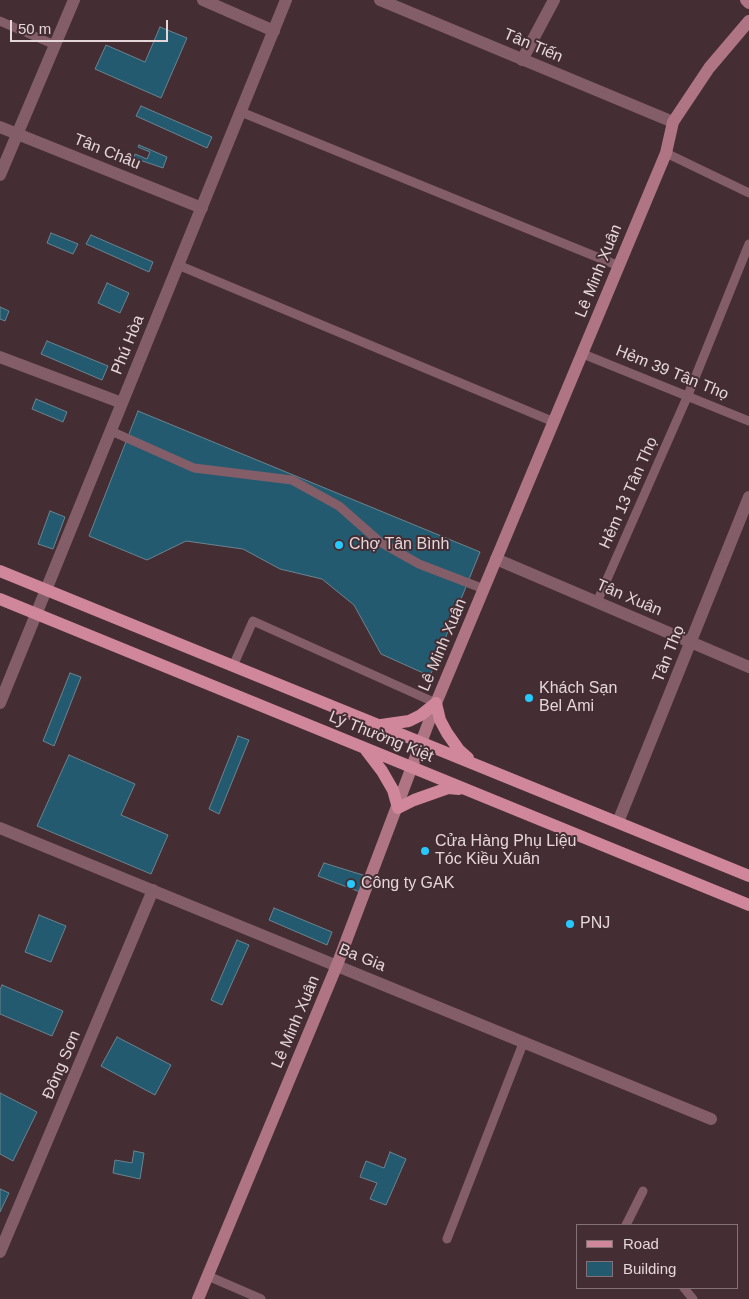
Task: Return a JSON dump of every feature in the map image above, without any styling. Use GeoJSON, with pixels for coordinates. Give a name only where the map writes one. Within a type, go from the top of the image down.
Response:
{"type":"FeatureCollection","features":[{"type":"Feature","properties":{"kind":"main road","name":"Lý Thường Kiệt"},"geometry":{"type":"LineString","coordinates":[[0,571],[749,876]]}},
{"type":"Feature","properties":{"kind":"main road","name":"Lý Thường Kiệt"},"geometry":{"type":"LineString","coordinates":[[0,599],[749,905]]}},
{"type":"Feature","properties":{"kind":"main road"},"geometry":{"type":"LineString","coordinates":[[378,725],[409,721],[421,715],[436,703],[440,720],[447,733],[459,750],[475,764]]}},
{"type":"Feature","properties":{"kind":"main road"},"geometry":{"type":"LineString","coordinates":[[364,748],[382,770],[393,790],[398,808],[448,788],[466,789]]}},
{"type":"Feature","properties":{"kind":"street"},"geometry":{"type":"LineString","coordinates":[[0,175],[74,0]]}},
{"type":"Feature","properties":{"kind":"street"},"geometry":{"type":"LineString","coordinates":[[203,0],[274,31]]}},
{"type":"Feature","properties":{"kind":"street","name":"Phú Hòa"},"geometry":{"type":"LineString","coordinates":[[0,703],[286,0]]}},
{"type":"Feature","properties":{"kind":"street","name":"Tân Tiến"},"geometry":{"type":"LineString","coordinates":[[380,0],[673,122]]}},
{"type":"Feature","properties":{"kind":"street"},"geometry":{"type":"LineString","coordinates":[[522,60],[554,0]]}},
{"type":"Feature","properties":{"kind":"street"},"geometry":{"type":"LineString","coordinates":[[746,0],[749,3]]}},
{"type":"Feature","properties":{"kind":"street","name":"Lê Minh Xuân"},"geometry":{"type":"LineString","coordinates":[[198,1299],[337,965],[398,808],[436,703],[666,153],[673,122],[709,68],[749,21]]}},
{"type":"Feature","properties":{"kind":"street","name":"Tân Châu"},"geometry":{"type":"LineString","coordinates":[[0,127],[202,208]]}},
{"type":"Feature","properties":{"kind":"street"},"geometry":{"type":"LineString","coordinates":[[0,357],[122,403]]}},
{"type":"Feature","properties":{"kind":"street","name":"Tân Thọ"},"geometry":{"type":"LineString","coordinates":[[618,822],[749,497]]}},
{"type":"Feature","properties":{"kind":"street","name":"Tân Xuân"},"geometry":{"type":"LineString","coordinates":[[496,559],[749,667]]}},
{"type":"Feature","properties":{"kind":"street","name":"Ba Gia"},"geometry":{"type":"LineString","coordinates":[[0,828],[711,1119]]}},
{"type":"Feature","properties":{"kind":"street","name":"Đông Sơn"},"geometry":{"type":"LineString","coordinates":[[0,1252],[153,890]]}},
{"type":"Feature","properties":{"kind":"lane"},"geometry":{"type":"LineString","coordinates":[[0,21],[55,45]]}},
{"type":"Feature","properties":{"kind":"lane"},"geometry":{"type":"LineString","coordinates":[[241,112],[619,266]]}},
{"type":"Feature","properties":{"kind":"lane"},"geometry":{"type":"LineString","coordinates":[[666,153],[749,194]]}},
{"type":"Feature","properties":{"kind":"lane","name":"Hẻm 13 Tân Thọ"},"geometry":{"type":"LineString","coordinates":[[597,602],[688,395],[749,244]]}},
{"type":"Feature","properties":{"kind":"lane"},"geometry":{"type":"LineString","coordinates":[[178,265],[554,422]]}},
{"type":"Feature","properties":{"kind":"lane","name":"Hẻm 39 Tân Thọ"},"geometry":{"type":"LineString","coordinates":[[583,354],[749,421]]}},
{"type":"Feature","properties":{"kind":"lane"},"geometry":{"type":"LineString","coordinates":[[111,431],[194,468],[292,480],[339,506],[380,542],[419,564],[484,588]]}},
{"type":"Feature","properties":{"kind":"lane"},"geometry":{"type":"LineString","coordinates":[[233,666],[253,622],[436,703]]}},
{"type":"Feature","properties":{"kind":"lane"},"geometry":{"type":"LineString","coordinates":[[447,1238],[524,1041]]}},
{"type":"Feature","properties":{"kind":"lane"},"geometry":{"type":"LineString","coordinates":[[626,1224],[643,1190]]}},
{"type":"Feature","properties":{"kind":"lane"},"geometry":{"type":"LineString","coordinates":[[208,1276],[261,1299]]}},
{"type":"Feature","properties":{"kind":"lane"},"geometry":{"type":"LineString","coordinates":[[685,1289],[693,1299]]}},
{"type":"Feature","properties":{"kind":"building"},"geometry":{"type":"Polygon","coordinates":[[[160,27],[187,38],[161,98],[95,69],[106,45],[145,62],[160,27]]]}},
{"type":"Feature","properties":{"kind":"building"},"geometry":{"type":"Polygon","coordinates":[[[141,106],[212,137],[207,148],[136,116],[141,106]]]}},
{"type":"Feature","properties":{"kind":"building"},"geometry":{"type":"Polygon","coordinates":[[[139,145],[167,157],[163,168],[134,158],[135,154],[147,159],[150,152],[138,147],[139,145]]]}},
{"type":"Feature","properties":{"kind":"building"},"geometry":{"type":"Polygon","coordinates":[[[51,233],[78,244],[73,254],[47,243],[51,233]]]}},
{"type":"Feature","properties":{"kind":"building"},"geometry":{"type":"Polygon","coordinates":[[[91,235],[153,262],[149,272],[86,244],[91,235]]]}},
{"type":"Feature","properties":{"kind":"building"},"geometry":{"type":"Polygon","coordinates":[[[107,283],[129,293],[120,313],[98,303],[107,283]]]}},
{"type":"Feature","properties":{"kind":"building"},"geometry":{"type":"Polygon","coordinates":[[[0,307],[9,311],[5,321],[0,319],[0,307]]]}},
{"type":"Feature","properties":{"kind":"building"},"geometry":{"type":"Polygon","coordinates":[[[47,341],[108,366],[102,380],[41,354],[47,341]]]}},
{"type":"Feature","properties":{"kind":"building"},"geometry":{"type":"Polygon","coordinates":[[[36,399],[67,412],[63,422],[32,409],[36,399]]]}},
{"type":"Feature","properties":{"kind":"building","name":"Chợ Tân Bình"},"geometry":{"type":"Polygon","coordinates":[[[138,411],[480,552],[430,676],[381,654],[354,605],[322,579],[280,569],[243,549],[186,541],[147,560],[89,536],[138,411]]]}},
{"type":"Feature","properties":{"kind":"building"},"geometry":{"type":"Polygon","coordinates":[[[50,511],[65,517],[53,549],[38,544],[50,511]]]}},
{"type":"Feature","properties":{"kind":"building"},"geometry":{"type":"Polygon","coordinates":[[[70,673],[81,677],[54,746],[43,741],[70,673]]]}},
{"type":"Feature","properties":{"kind":"building"},"geometry":{"type":"Polygon","coordinates":[[[238,736],[249,740],[219,814],[209,809],[238,736]]]}},
{"type":"Feature","properties":{"kind":"building"},"geometry":{"type":"Polygon","coordinates":[[[69,755],[135,784],[121,815],[168,835],[151,874],[37,826],[69,755]]]}},
{"type":"Feature","properties":{"kind":"building","name":"Công ty GAK"},"geometry":{"type":"Polygon","coordinates":[[[324,863],[366,876],[360,892],[318,876],[324,863]]]}},
{"type":"Feature","properties":{"kind":"building"},"geometry":{"type":"Polygon","coordinates":[[[274,908],[332,932],[327,945],[269,920],[274,908]]]}},
{"type":"Feature","properties":{"kind":"building"},"geometry":{"type":"Polygon","coordinates":[[[39,915],[66,926],[51,962],[25,952],[39,915]]]}},
{"type":"Feature","properties":{"kind":"building"},"geometry":{"type":"Polygon","coordinates":[[[237,940],[249,945],[222,1005],[211,1000],[237,940]]]}},
{"type":"Feature","properties":{"kind":"building"},"geometry":{"type":"Polygon","coordinates":[[[2,985],[63,1011],[52,1036],[0,1014],[0,990],[2,985]]]}},
{"type":"Feature","properties":{"kind":"building"},"geometry":{"type":"Polygon","coordinates":[[[117,1037],[171,1065],[155,1095],[101,1066],[117,1037]]]}},
{"type":"Feature","properties":{"kind":"building"},"geometry":{"type":"Polygon","coordinates":[[[0,1093],[37,1112],[13,1161],[0,1154],[0,1093]]]}},
{"type":"Feature","properties":{"kind":"building"},"geometry":{"type":"Polygon","coordinates":[[[134,1151],[144,1153],[140,1179],[113,1173],[115,1160],[132,1163],[134,1151]]]}},
{"type":"Feature","properties":{"kind":"building"},"geometry":{"type":"Polygon","coordinates":[[[390,1152],[406,1159],[386,1205],[370,1199],[377,1183],[360,1177],[366,1161],[384,1168],[390,1152]]]}},
{"type":"Feature","properties":{"kind":"building"},"geometry":{"type":"Polygon","coordinates":[[[0,1189],[9,1193],[0,1212],[0,1189]]]}},
{"type":"Feature","properties":{"kind":"place","name":"Chợ Tân Bình"},"geometry":{"type":"Point","coordinates":[339,545]}},
{"type":"Feature","properties":{"kind":"place","name":"Khách Sạn Bel Ami"},"geometry":{"type":"Point","coordinates":[529,698]}},
{"type":"Feature","properties":{"kind":"place","name":"Cửa Hàng Phụ Liệu Tóc Kiều Xuân"},"geometry":{"type":"Point","coordinates":[425,851]}},
{"type":"Feature","properties":{"kind":"place","name":"Công ty GAK"},"geometry":{"type":"Point","coordinates":[351,884]}},
{"type":"Feature","properties":{"kind":"place","name":"PNJ"},"geometry":{"type":"Point","coordinates":[570,924]}}]}
